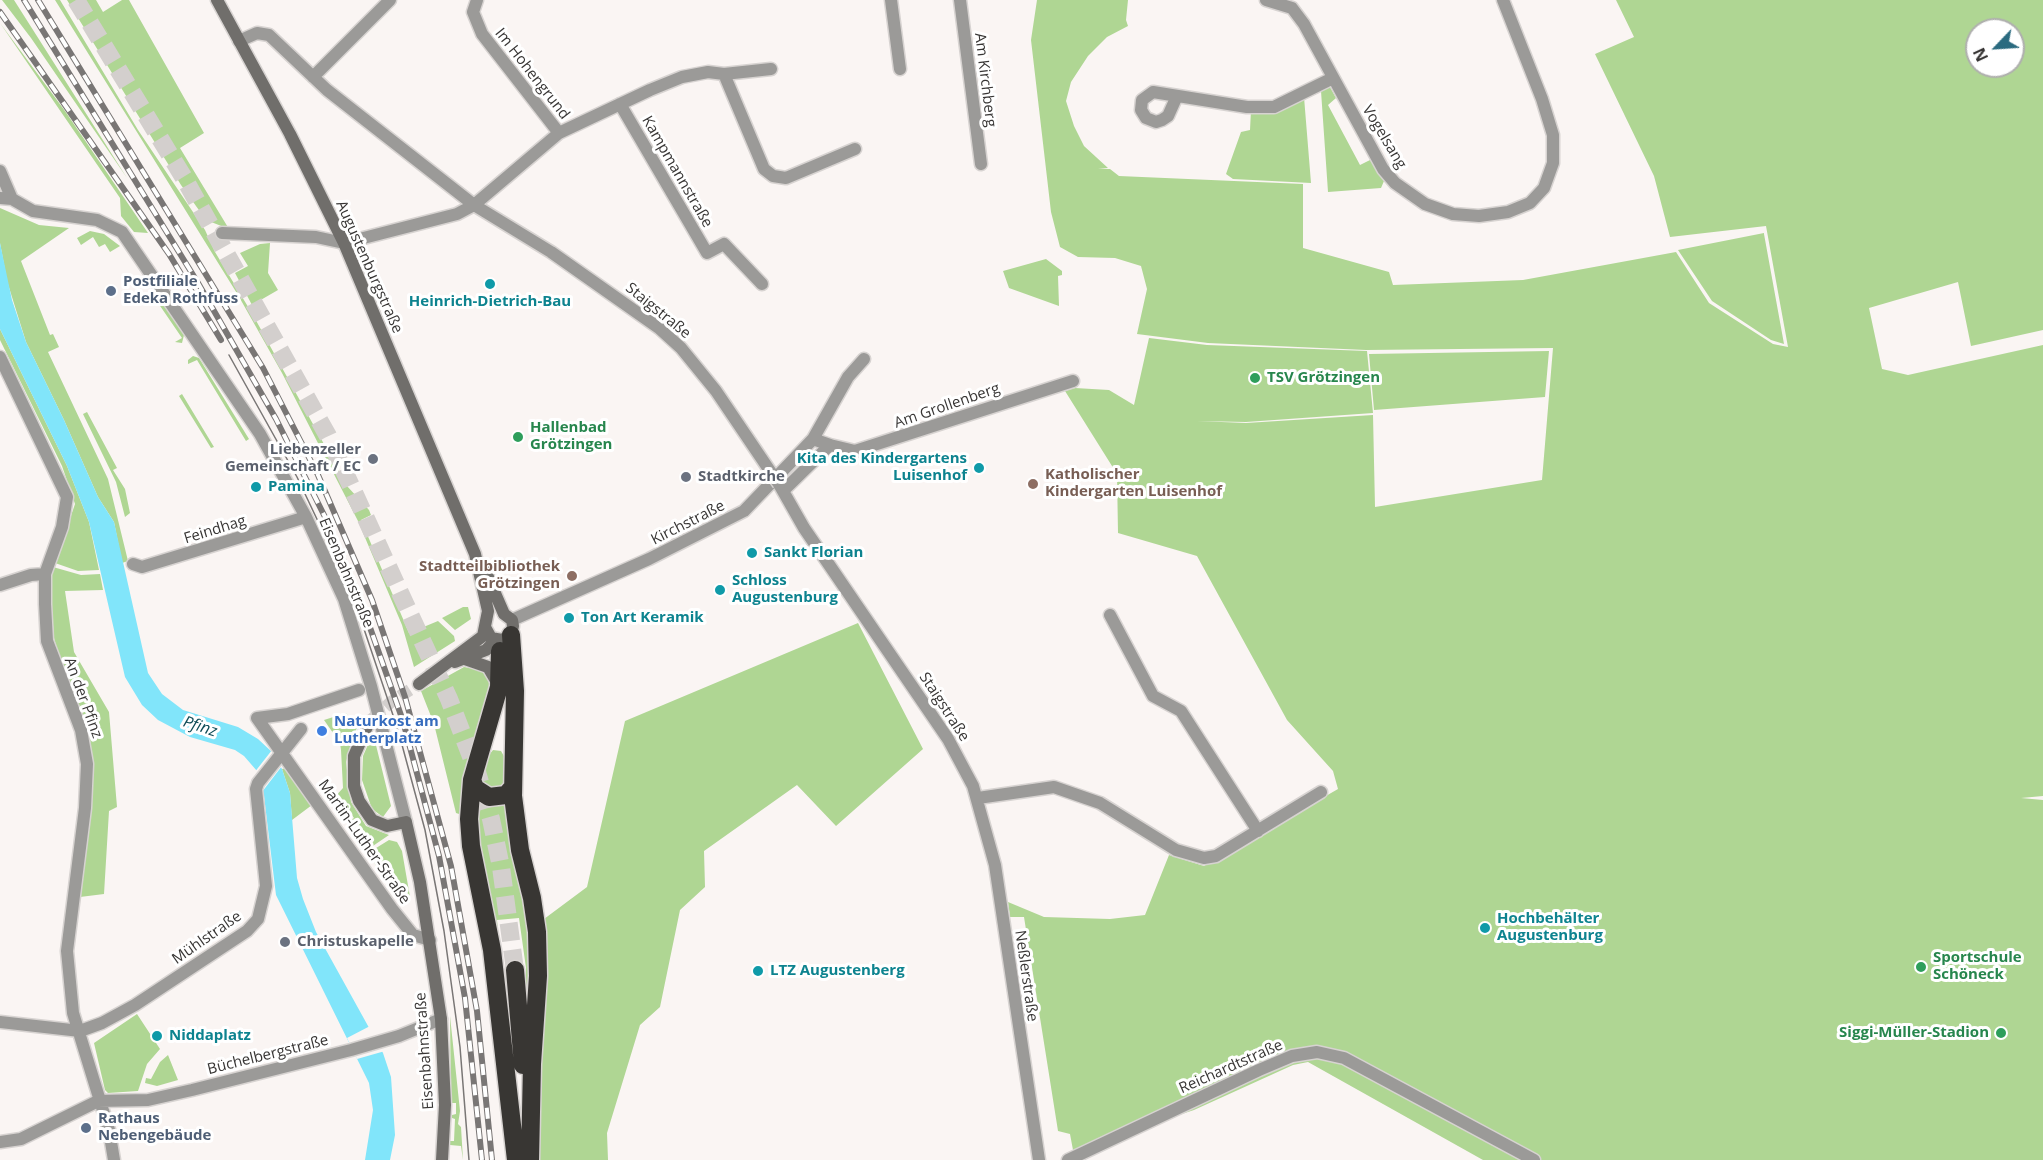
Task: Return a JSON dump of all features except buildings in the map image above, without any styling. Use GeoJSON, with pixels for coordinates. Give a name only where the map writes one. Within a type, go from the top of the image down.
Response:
{"type":"FeatureCollection","features":[{"type":"Feature","properties":{"kind":"highway"},"geometry":{"type":"LineString","coordinates":[[499,628],[501,671],[499,687],[472,780],[468,819],[471,846],[492,950],[516,1160]]}},
{"type":"Feature","properties":{"kind":"highway"},"geometry":{"type":"LineString","coordinates":[[499,628],[514,691],[513,787],[518,833],[537,932],[538,976],[532,1064],[530,1160]]}},
{"type":"Feature","properties":{"kind":"highway"},"geometry":{"type":"LineString","coordinates":[[479,752],[491,740],[501,740],[510,751],[514,761]]}},
{"type":"Feature","properties":{"kind":"highway"},"geometry":{"type":"LineString","coordinates":[[472,780],[475,788],[489,797],[506,795],[513,787]]}},
{"type":"Feature","properties":{"kind":"highway"},"geometry":{"type":"LineString","coordinates":[[516,1160],[514,970],[530,1160]]}},
{"type":"Feature","properties":{"kind":"street","name":"Augustenburgstraße"},"geometry":{"type":"LineString","coordinates":[[217,0],[290,134],[344,243],[476,554],[486,572],[499,628]]}},
{"type":"Feature","properties":{"kind":"street"},"geometry":{"type":"LineString","coordinates":[[313,77],[390,0]]}},
{"type":"Feature","properties":{"kind":"street","name":"Im Hohengrund"},"geometry":{"type":"LineString","coordinates":[[477,0],[473,12],[482,34],[559,134]]}},
{"type":"Feature","properties":{"kind":"street"},"geometry":{"type":"LineString","coordinates":[[891,0],[900,69]]}},
{"type":"Feature","properties":{"kind":"street","name":"Am Kirchberg"},"geometry":{"type":"LineString","coordinates":[[960,0],[981,164]]}},
{"type":"Feature","properties":{"kind":"street"},"geometry":{"type":"LineString","coordinates":[[1266,0],[1294,4]]}},
{"type":"Feature","properties":{"kind":"street","name":"Vogelsang"},"geometry":{"type":"LineString","coordinates":[[1294,4],[1383,170],[1405,193],[1425,204],[1453,214],[1489,215],[1508,212],[1530,203],[1544,188],[1553,163],[1553,135],[1529,61],[1503,0]]}},
{"type":"Feature","properties":{"kind":"street","name":"Staigstraße"},"geometry":{"type":"LineString","coordinates":[[239,41],[257,33],[269,35],[313,77],[474,205],[561,259],[647,318],[674,341],[716,391],[778,483],[804,528],[948,739],[978,798]]}},
{"type":"Feature","properties":{"kind":"street","name":"Kampmannstraße"},"geometry":{"type":"LineString","coordinates":[[222,233],[316,237],[344,243],[457,214],[474,205],[559,134],[620,104],[682,77],[708,72],[724,74],[771,69]]}},
{"type":"Feature","properties":{"kind":"street"},"geometry":{"type":"LineString","coordinates":[[724,74],[764,169],[772,176],[786,178],[855,149]]}},
{"type":"Feature","properties":{"kind":"street"},"geometry":{"type":"LineString","coordinates":[[1177,96],[1247,107],[1274,107],[1333,78]]}},
{"type":"Feature","properties":{"kind":"street","name":"Kampmannstraße"},"geometry":{"type":"LineString","coordinates":[[620,104],[706,253],[724,244],[762,284]]}},
{"type":"Feature","properties":{"kind":"street"},"geometry":{"type":"LineString","coordinates":[[0,171],[6,199]]}},
{"type":"Feature","properties":{"kind":"street","name":"Eisenbahnstraße"},"geometry":{"type":"LineString","coordinates":[[6,199],[33,211],[97,219],[122,232],[260,434],[306,517],[355,632],[406,822],[430,940],[441,1018],[445,1105],[442,1160]]}},
{"type":"Feature","properties":{"kind":"street","name":"An der Pfinz"},"geometry":{"type":"LineString","coordinates":[[0,357],[67,496],[62,527],[45,574],[47,641],[81,730],[87,764],[85,808],[67,951],[73,1012],[80,1030],[98,1101],[109,1130],[114,1160]]}},
{"type":"Feature","properties":{"kind":"street","name":"Kirchstraße"},"geometry":{"type":"LineString","coordinates":[[419,684],[499,628],[642,562],[744,511],[813,439],[848,377],[864,359]]}},
{"type":"Feature","properties":{"kind":"street","name":"Am Grollenberg"},"geometry":{"type":"LineString","coordinates":[[830,445],[855,451],[1073,381]]}},
{"type":"Feature","properties":{"kind":"street"},"geometry":{"type":"LineString","coordinates":[[813,439],[830,445]]}},
{"type":"Feature","properties":{"kind":"street"},"geometry":{"type":"LineString","coordinates":[[778,483],[830,445]]}},
{"type":"Feature","properties":{"kind":"street","name":"Feindhag"},"geometry":{"type":"LineString","coordinates":[[132,564],[142,567],[306,517]]}},
{"type":"Feature","properties":{"kind":"street"},"geometry":{"type":"LineString","coordinates":[[0,585],[31,575],[45,574]]}},
{"type":"Feature","properties":{"kind":"street"},"geometry":{"type":"LineString","coordinates":[[1110,615],[1153,696],[1181,711],[1258,831]]}},
{"type":"Feature","properties":{"kind":"street","name":"Kirchstraße"},"geometry":{"type":"LineString","coordinates":[[448,664],[486,650],[499,628]]}},
{"type":"Feature","properties":{"kind":"street"},"geometry":{"type":"LineString","coordinates":[[465,659],[488,667],[499,687]]}},
{"type":"Feature","properties":{"kind":"street"},"geometry":{"type":"LineString","coordinates":[[288,714],[359,690]]}},
{"type":"Feature","properties":{"kind":"street","name":"Mühlstraße"},"geometry":{"type":"LineString","coordinates":[[80,1030],[102,1023],[135,1005],[226,946],[258,919],[266,886],[255,796],[258,783],[300,730],[288,714]]}},
{"type":"Feature","properties":{"kind":"street","name":"Martin-Luther-Straße"},"geometry":{"type":"LineString","coordinates":[[288,714],[257,718],[279,755],[392,909],[413,935],[430,940]]}},
{"type":"Feature","properties":{"kind":"street"},"geometry":{"type":"LineString","coordinates":[[369,722],[354,756],[354,786],[359,801],[372,820],[380,825],[406,822]]}},
{"type":"Feature","properties":{"kind":"street"},"geometry":{"type":"LineString","coordinates":[[978,798],[1054,787],[1100,803],[1176,850],[1204,858],[1216,856],[1321,792]]}},
{"type":"Feature","properties":{"kind":"street","name":"Neßlerstraße"},"geometry":{"type":"LineString","coordinates":[[978,798],[995,865],[1039,1160]]}},
{"type":"Feature","properties":{"kind":"street","name":"Büchelbergstraße"},"geometry":{"type":"LineString","coordinates":[[98,1101],[148,1100],[352,1049],[441,1018]]}},
{"type":"Feature","properties":{"kind":"street"},"geometry":{"type":"LineString","coordinates":[[0,1022],[80,1030]]}},
{"type":"Feature","properties":{"kind":"street","name":"Reichardtstraße"},"geometry":{"type":"LineString","coordinates":[[1068,1160],[1267,1066],[1292,1056],[1317,1052],[1344,1058],[1534,1160]]}},
{"type":"Feature","properties":{"kind":"street"},"geometry":{"type":"LineString","coordinates":[[0,1142],[21,1139],[98,1101]]}},
{"type":"Feature","properties":{"kind":"green space"},"geometry":{"type":"Polygon","coordinates":[[[2,0],[14,0],[127,178],[31,38],[2,0]]]}},
{"type":"Feature","properties":{"kind":"green space"},"geometry":{"type":"Polygon","coordinates":[[[55,0],[60,0],[138,130],[205,230],[215,252],[253,315],[347,486],[369,510],[371,515],[361,520],[409,633],[438,621],[454,636],[455,641],[414,667],[402,625],[358,521],[282,373],[238,295],[55,0]]]}},
{"type":"Feature","properties":{"kind":"green space"},"geometry":{"type":"Polygon","coordinates":[[[67,0],[96,0],[103,12],[122,0],[129,0],[204,133],[180,148],[229,229],[206,220],[181,185],[67,0]]]}},
{"type":"Feature","properties":{"kind":"green space"},"geometry":{"type":"Polygon","coordinates":[[[1037,0],[1128,0],[1126,20],[1128,26],[1107,37],[1088,56],[1071,82],[1066,101],[1074,126],[1084,146],[1108,168],[1098,169],[1110,169],[1119,176],[1303,184],[1303,248],[1389,272],[1393,285],[1523,280],[1676,252],[1709,303],[1773,344],[1788,347],[1766,226],[1670,237],[1654,176],[1595,54],[1634,37],[1616,0],[2043,0],[2043,330],[1971,346],[1958,282],[1869,308],[1882,369],[1908,375],[2043,345],[2043,796],[2021,798],[2043,800],[2043,1160],[1483,1160],[1308,1062],[1293,1065],[1194,1110],[1073,1150],[1070,1134],[1058,1131],[1024,917],[1010,917],[1008,902],[1044,917],[1110,919],[1145,915],[1169,855],[1204,866],[1338,789],[1333,771],[1287,720],[1197,556],[1118,533],[1117,474],[1065,391],[1075,388],[1109,390],[1134,405],[1149,338],[1207,345],[1367,351],[1373,413],[1246,422],[1197,421],[1246,423],[1373,415],[1375,507],[1542,480],[1553,348],[1366,350],[1208,343],[1137,334],[1147,289],[1141,266],[1115,258],[1078,257],[1060,247],[1051,212],[1031,40],[1037,0]]]}},
{"type":"Feature","properties":{"kind":"green space"},"geometry":{"type":"Polygon","coordinates":[[[0,23],[65,111],[148,233],[134,232],[121,216],[120,198],[0,23]]]}},
{"type":"Feature","properties":{"kind":"green space"},"geometry":{"type":"Polygon","coordinates":[[[1330,87],[1336,98],[1328,105],[1360,165],[1370,160],[1384,181],[1381,188],[1328,192],[1321,91],[1330,87]]]}},
{"type":"Feature","properties":{"kind":"green space"},"geometry":{"type":"Polygon","coordinates":[[[1304,97],[1311,183],[1233,179],[1226,174],[1241,132],[1250,130],[1251,110],[1304,97]]]}},
{"type":"Feature","properties":{"kind":"green space"},"geometry":{"type":"Polygon","coordinates":[[[0,208],[39,225],[69,228],[21,261],[50,335],[53,334],[59,347],[48,352],[108,479],[128,561],[122,563],[114,522],[98,497],[26,342],[7,281],[0,243],[0,208]]]}},
{"type":"Feature","properties":{"kind":"green space"},"geometry":{"type":"Polygon","coordinates":[[[90,231],[104,234],[120,246],[110,252],[105,244],[99,247],[93,237],[81,245],[77,238],[90,231]]]}},
{"type":"Feature","properties":{"kind":"green space"},"geometry":{"type":"Polygon","coordinates":[[[1764,233],[1784,344],[1771,340],[1712,301],[1678,250],[1764,233]]]}},
{"type":"Feature","properties":{"kind":"green space"},"geometry":{"type":"Polygon","coordinates":[[[270,243],[268,273],[278,290],[252,305],[235,273],[248,266],[240,253],[260,244],[270,243]]]}},
{"type":"Feature","properties":{"kind":"green space"},"geometry":{"type":"Polygon","coordinates":[[[1046,259],[1062,271],[1062,275],[1058,276],[1059,306],[1009,288],[1003,271],[1046,259]]]}},
{"type":"Feature","properties":{"kind":"green space"},"geometry":{"type":"Polygon","coordinates":[[[154,297],[159,298],[184,335],[182,343],[175,342],[182,338],[154,297]]]}},
{"type":"Feature","properties":{"kind":"green space"},"geometry":{"type":"Polygon","coordinates":[[[0,329],[67,466],[89,522],[99,570],[78,571],[55,563],[75,504],[62,466],[0,340],[0,329]]]}},
{"type":"Feature","properties":{"kind":"green space"},"geometry":{"type":"Polygon","coordinates":[[[1549,351],[1545,397],[1374,410],[1369,354],[1549,351]]]}},
{"type":"Feature","properties":{"kind":"green space"},"geometry":{"type":"Polygon","coordinates":[[[193,356],[199,358],[249,439],[246,441],[197,360],[188,364],[188,360],[193,356]]]}},
{"type":"Feature","properties":{"kind":"green space"},"geometry":{"type":"Polygon","coordinates":[[[182,394],[214,447],[211,448],[179,396],[182,394]]]}},
{"type":"Feature","properties":{"kind":"green space"},"geometry":{"type":"Polygon","coordinates":[[[87,412],[117,468],[113,470],[125,489],[130,513],[125,517],[116,482],[83,414],[87,412]]]}},
{"type":"Feature","properties":{"kind":"green space"},"geometry":{"type":"Polygon","coordinates":[[[53,567],[81,575],[100,574],[103,590],[65,591],[74,652],[109,712],[117,807],[109,811],[104,894],[80,897],[92,764],[90,739],[80,707],[61,665],[54,638],[50,585],[53,567]]]}},
{"type":"Feature","properties":{"kind":"green space"},"geometry":{"type":"Polygon","coordinates":[[[463,607],[468,607],[471,619],[455,630],[442,618],[463,607]]]}},
{"type":"Feature","properties":{"kind":"green space"},"geometry":{"type":"Polygon","coordinates":[[[858,623],[923,749],[836,826],[797,785],[704,851],[705,887],[680,910],[660,1007],[640,1025],[607,1133],[608,1160],[538,1160],[540,922],[587,887],[625,721],[858,623]]]}},
{"type":"Feature","properties":{"kind":"green space"},"geometry":{"type":"Polygon","coordinates":[[[464,667],[483,670],[492,683],[462,815],[456,813],[434,724],[421,691],[464,667]]]}},
{"type":"Feature","properties":{"kind":"green space"},"geometry":{"type":"Polygon","coordinates":[[[346,713],[358,726],[346,762],[351,802],[366,826],[389,835],[367,850],[365,847],[371,842],[357,822],[351,826],[348,822],[354,818],[341,800],[334,804],[332,800],[343,788],[341,750],[340,743],[324,720],[346,713]]]}},
{"type":"Feature","properties":{"kind":"green space"},"geometry":{"type":"Polygon","coordinates":[[[373,733],[391,806],[383,817],[372,809],[362,780],[363,756],[373,733]]]}},
{"type":"Feature","properties":{"kind":"green space"},"geometry":{"type":"Polygon","coordinates":[[[493,750],[501,751],[505,758],[503,785],[497,791],[483,784],[482,779],[489,755],[493,750]]]}},
{"type":"Feature","properties":{"kind":"green space"},"geometry":{"type":"Polygon","coordinates":[[[287,768],[312,805],[292,820],[290,793],[282,769],[287,768]]]}},
{"type":"Feature","properties":{"kind":"green space"},"geometry":{"type":"Polygon","coordinates":[[[475,799],[508,804],[534,968],[526,1012],[526,968],[519,918],[497,920],[508,1030],[476,848],[475,799]]]}},
{"type":"Feature","properties":{"kind":"green space"},"geometry":{"type":"Polygon","coordinates":[[[389,840],[397,842],[402,851],[410,897],[384,863],[377,867],[368,853],[389,840]]]}},
{"type":"Feature","properties":{"kind":"green space"},"geometry":{"type":"Polygon","coordinates":[[[137,1014],[160,1049],[147,1064],[138,1091],[108,1093],[105,1090],[94,1043],[137,1014]]]}},
{"type":"Feature","properties":{"kind":"green space"},"geometry":{"type":"Polygon","coordinates":[[[450,1016],[463,1160],[461,1146],[450,1145],[450,1141],[454,1141],[455,1119],[452,1115],[456,1114],[456,1103],[451,1103],[450,1016]]]}},
{"type":"Feature","properties":{"kind":"green space"},"geometry":{"type":"Polygon","coordinates":[[[168,1055],[178,1080],[157,1086],[145,1083],[146,1078],[151,1079],[160,1062],[168,1055]]]}},
{"type":"Feature","properties":{"kind":"water","name":"Pfinz"},"geometry":{"type":"Polygon","coordinates":[[[0,243],[12,300],[26,342],[98,497],[114,522],[148,673],[162,694],[183,710],[238,727],[258,739],[272,752],[282,769],[290,793],[297,878],[303,899],[316,932],[383,1053],[391,1077],[395,1135],[390,1160],[365,1160],[373,1110],[369,1083],[276,895],[264,796],[257,771],[244,756],[235,750],[190,737],[158,720],[142,705],[125,677],[89,522],[67,466],[0,329],[0,243]]]}},
{"type":"Feature","properties":{"kind":"pier"},"geometry":{"type":"Polygon","coordinates":[[[272,750],[282,766],[262,792],[254,773],[272,750]]]}},
{"type":"Feature","properties":{"kind":"pier"},"geometry":{"type":"Polygon","coordinates":[[[372,1025],[385,1051],[357,1059],[347,1038],[372,1025]]]}},
{"type":"Feature","properties":{"kind":"tunnel"},"geometry":{"type":"LineString","coordinates":[[76,0],[184,178],[328,436],[449,699],[477,772],[491,819],[501,867],[515,970]]}},
{"type":"Feature","properties":{"kind":"tunnel"},"geometry":{"type":"LineString","coordinates":[[372,719],[391,702],[419,684]]}},
{"type":"Feature","properties":{"kind":"tram line"},"geometry":{"type":"LineString","coordinates":[[229,355],[297,477],[333,553],[364,629],[398,730],[425,830],[444,931],[460,1047],[469,1160]]}},
{"type":"Feature","properties":{"kind":"railway"},"geometry":{"type":"LineString","coordinates":[[24,0],[198,283],[276,419],[326,519],[361,602],[403,721],[439,856],[465,998],[482,1160]]}},
{"type":"Feature","properties":{"kind":"railway"},"geometry":{"type":"LineString","coordinates":[[38,0],[263,368],[318,475],[372,600],[405,697],[451,866],[477,1011],[492,1160]]}},
{"type":"Feature","properties":{"kind":"railway"},"geometry":{"type":"LineString","coordinates":[[0,12],[169,254],[221,340]]}},
{"type":"Feature","properties":{"kind":"place","name":"Heinrich-Dietrich-Bau"},"geometry":{"type":"Point","coordinates":[490,284]}},
{"type":"Feature","properties":{"kind":"place","name":"Postfiliale Edeka Rothfuss"},"geometry":{"type":"Point","coordinates":[111,291]}},
{"type":"Feature","properties":{"kind":"place","name":"TSV Grötzingen"},"geometry":{"type":"Point","coordinates":[1255,378]}},
{"type":"Feature","properties":{"kind":"place","name":"Hallenbad Grötzingen"},"geometry":{"type":"Point","coordinates":[518,437]}},
{"type":"Feature","properties":{"kind":"place","name":"Liebenzeller Gemeinschaft / EC"},"geometry":{"type":"Point","coordinates":[373,459]}},
{"type":"Feature","properties":{"kind":"place","name":"Kita des Kindergartens Luisenhof"},"geometry":{"type":"Point","coordinates":[979,468]}},
{"type":"Feature","properties":{"kind":"place","name":"Stadtkirche"},"geometry":{"type":"Point","coordinates":[686,477]}},
{"type":"Feature","properties":{"kind":"place","name":"Katholischer Kindergarten Luisenhof"},"geometry":{"type":"Point","coordinates":[1033,484]}},
{"type":"Feature","properties":{"kind":"place","name":"Pamina"},"geometry":{"type":"Point","coordinates":[256,487]}},
{"type":"Feature","properties":{"kind":"place","name":"Sankt Florian"},"geometry":{"type":"Point","coordinates":[752,553]}},
{"type":"Feature","properties":{"kind":"place","name":"Stadtteilbibliothek Grötzingen"},"geometry":{"type":"Point","coordinates":[572,576]}},
{"type":"Feature","properties":{"kind":"place","name":"Schloss Augustenburg"},"geometry":{"type":"Point","coordinates":[720,590]}},
{"type":"Feature","properties":{"kind":"place","name":"Ton Art Keramik"},"geometry":{"type":"Point","coordinates":[569,618]}},
{"type":"Feature","properties":{"kind":"place","name":"Naturkost am Lutherplatz"},"geometry":{"type":"Point","coordinates":[322,731]}},
{"type":"Feature","properties":{"kind":"place","name":"Hochbehälter Augustenburg"},"geometry":{"type":"Point","coordinates":[1485,928]}},
{"type":"Feature","properties":{"kind":"place","name":"Christuskapelle"},"geometry":{"type":"Point","coordinates":[285,942]}},
{"type":"Feature","properties":{"kind":"place","name":"Sportschule Schöneck"},"geometry":{"type":"Point","coordinates":[1921,967]}},
{"type":"Feature","properties":{"kind":"place","name":"LTZ Augustenberg"},"geometry":{"type":"Point","coordinates":[758,971]}},
{"type":"Feature","properties":{"kind":"place","name":"Siggi-Müller-Stadion"},"geometry":{"type":"Point","coordinates":[2001,1033]}},
{"type":"Feature","properties":{"kind":"place","name":"Niddaplatz"},"geometry":{"type":"Point","coordinates":[157,1036]}},
{"type":"Feature","properties":{"kind":"place","name":"Rathaus Nebengebäude"},"geometry":{"type":"Point","coordinates":[86,1128]}}]}
